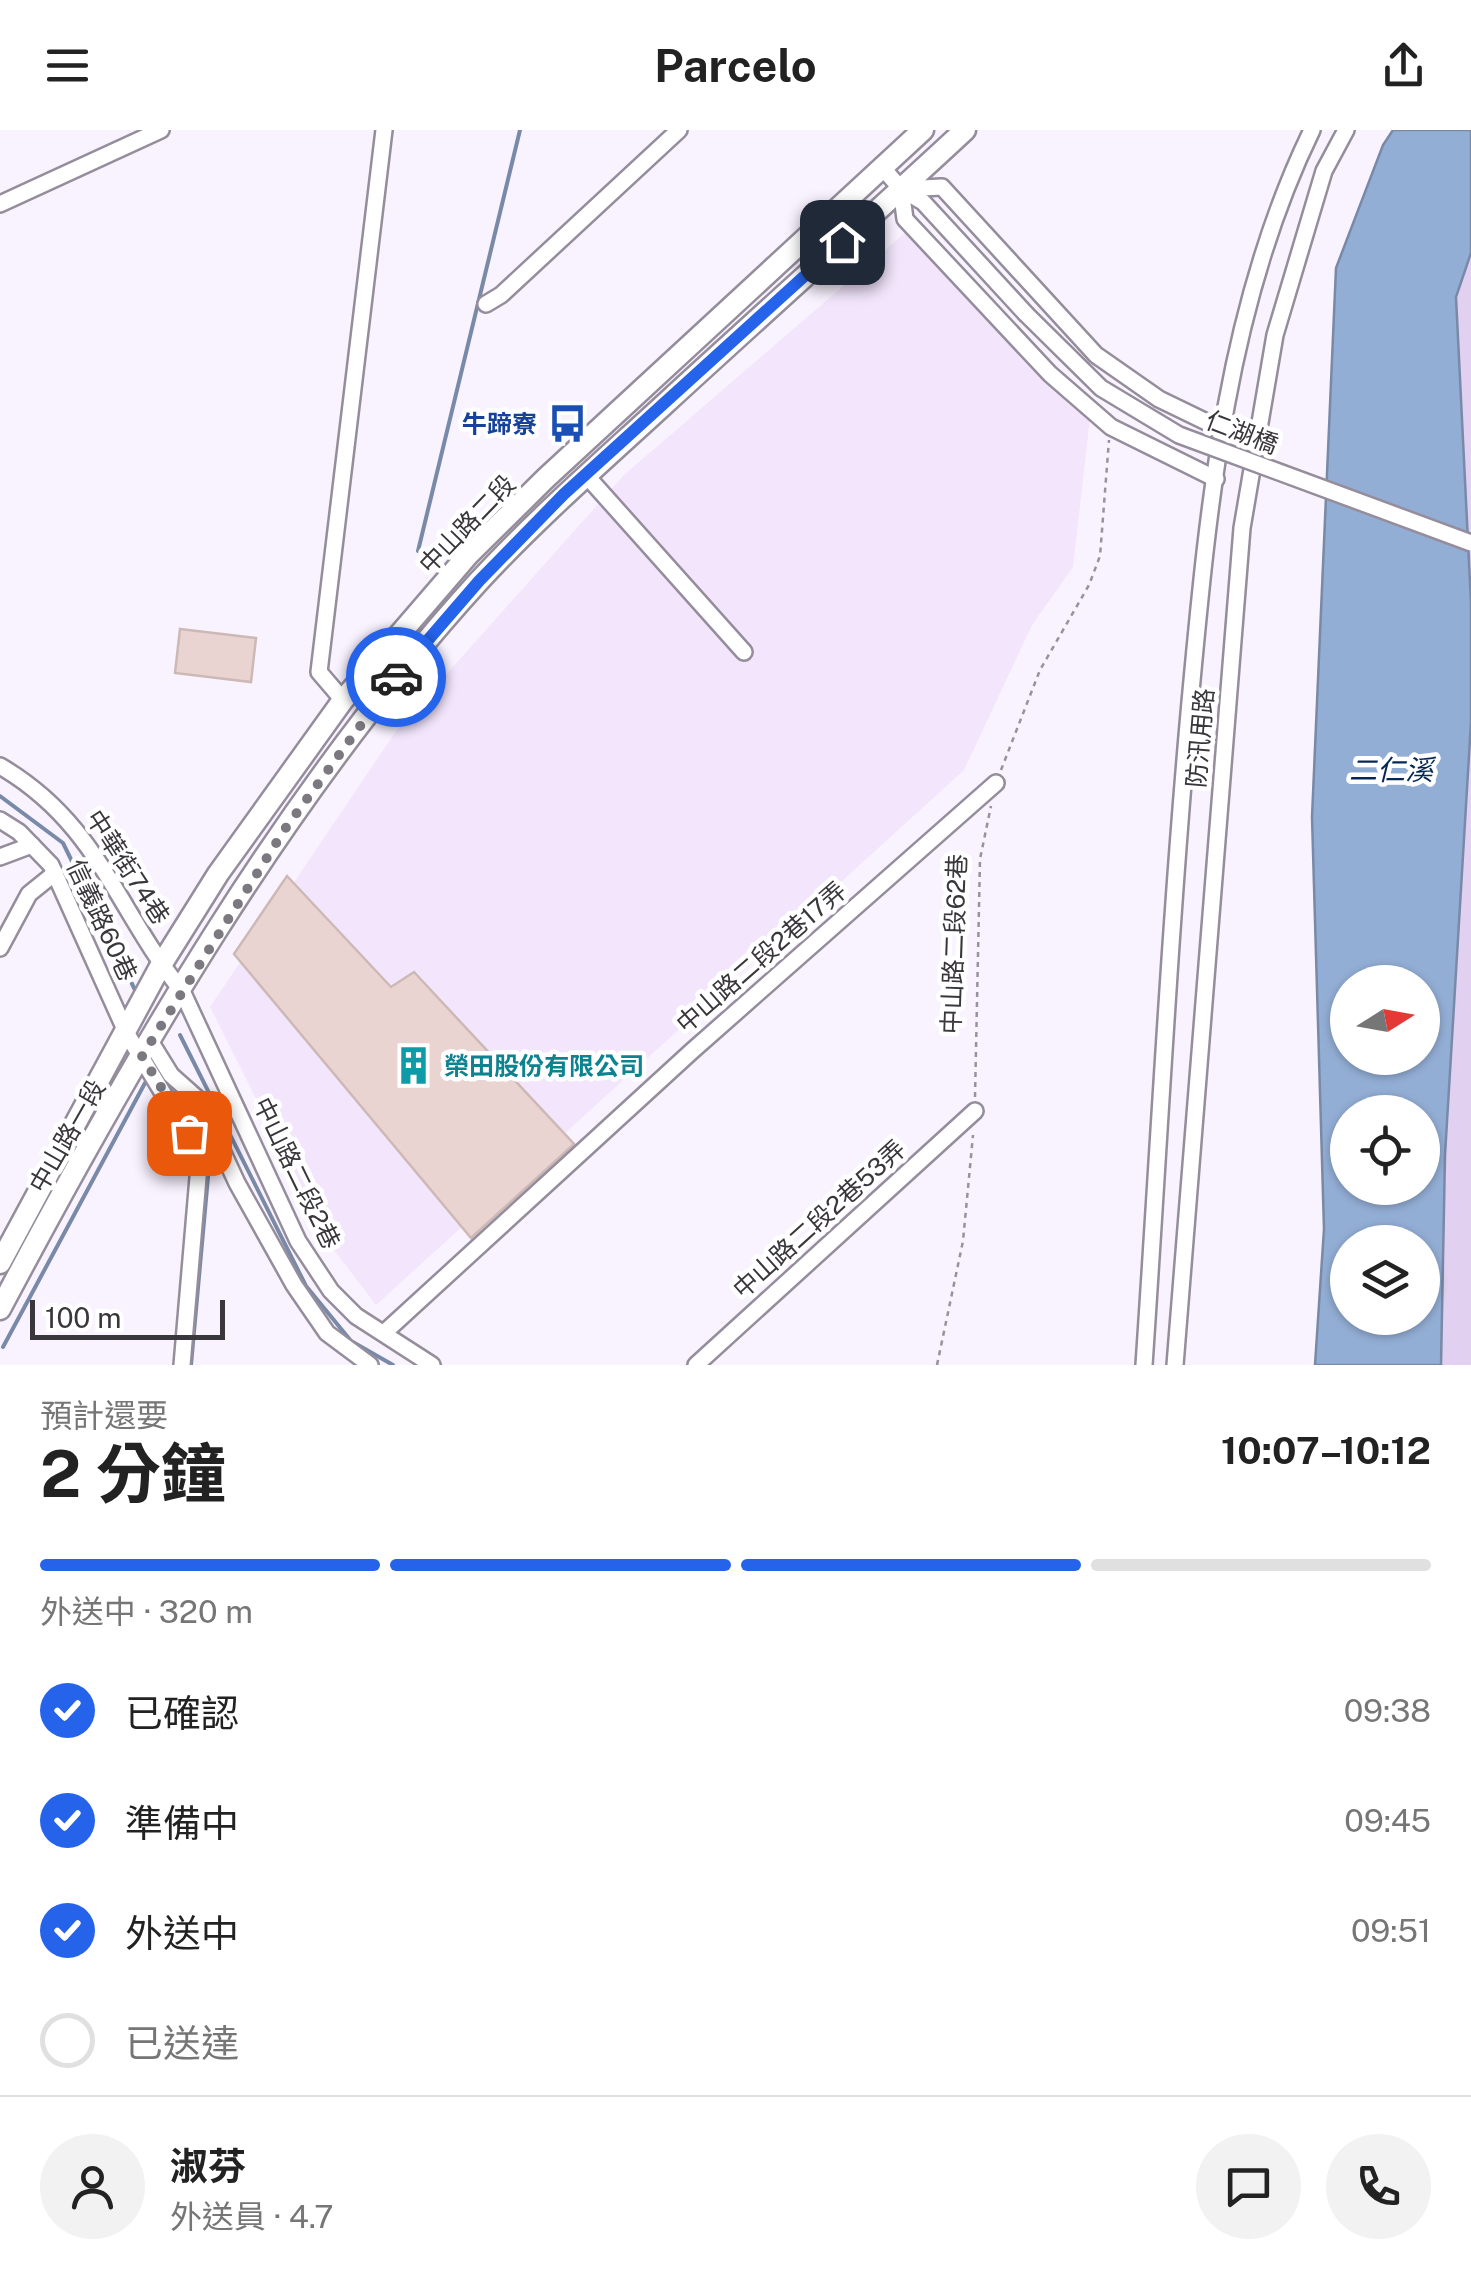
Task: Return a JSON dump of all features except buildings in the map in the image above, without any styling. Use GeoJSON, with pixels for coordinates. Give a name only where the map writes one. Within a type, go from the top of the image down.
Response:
{"type":"FeatureCollection","features":[{"type":"Feature","properties":{"kind":"main road","name":"中山路二段"},"geometry":{"type":"LineString","coordinates":[[130,1029],[157,974],[218,874],[344,700],[468,556],[923,130]]}},
{"type":"Feature","properties":{"kind":"main road","name":"中山路二段"},"geometry":{"type":"LineString","coordinates":[[146,1048],[285,829],[366,712],[479,581],[585,474],[965,130]]}},
{"type":"Feature","properties":{"kind":"main road","name":"中山路一段"},"geometry":{"type":"LineString","coordinates":[[0,1264],[130,1029]]}},
{"type":"Feature","properties":{"kind":"main road","name":"中山路一段"},"geometry":{"type":"LineString","coordinates":[[0,1309],[146,1048]]}},
{"type":"Feature","properties":{"kind":"street"},"geometry":{"type":"LineString","coordinates":[[0,204],[161,130]]}},
{"type":"Feature","properties":{"kind":"street"},"geometry":{"type":"LineString","coordinates":[[344,700],[319,672],[384,130]]}},
{"type":"Feature","properties":{"kind":"street"},"geometry":{"type":"LineString","coordinates":[[486,304],[679,130]]}},
{"type":"Feature","properties":{"kind":"street"},"geometry":{"type":"LineString","coordinates":[[1144,1365],[1182,794],[1216,479],[1248,299],[1280,205],[1312,130]]}},
{"type":"Feature","properties":{"kind":"street","name":"防汛用路"},"geometry":{"type":"LineString","coordinates":[[1175,1365],[1242,528],[1276,335],[1324,170],[1346,130]]}},
{"type":"Feature","properties":{"kind":"street"},"geometry":{"type":"LineString","coordinates":[[882,168],[901,189],[905,219],[1050,374],[1110,428],[1216,479]]}},
{"type":"Feature","properties":{"kind":"street"},"geometry":{"type":"LineString","coordinates":[[901,189],[942,187],[1096,354],[1159,399],[1223,430]]}},
{"type":"Feature","properties":{"kind":"street","name":"仁湖橋"},"geometry":{"type":"LineString","coordinates":[[901,189],[924,202],[1026,314],[1102,388],[1179,435],[1471,543]]}},
{"type":"Feature","properties":{"kind":"street"},"geometry":{"type":"LineString","coordinates":[[585,474],[744,652]]}},
{"type":"Feature","properties":{"kind":"street","name":"中華街74巷"},"geometry":{"type":"LineString","coordinates":[[0,766],[47,800],[88,842],[157,974]]}},
{"type":"Feature","properties":{"kind":"street","name":"中山路二段2巷17弄"},"geometry":{"type":"LineString","coordinates":[[386,1332],[692,1052],[996,783]]}},
{"type":"Feature","properties":{"kind":"street","name":"信義路60巷"},"geometry":{"type":"LineString","coordinates":[[0,820],[32,846],[55,873],[130,1029],[146,1048]]}},
{"type":"Feature","properties":{"kind":"street"},"geometry":{"type":"LineString","coordinates":[[0,857],[32,846]]}},
{"type":"Feature","properties":{"kind":"street"},"geometry":{"type":"LineString","coordinates":[[0,948],[29,894],[55,873]]}},
{"type":"Feature","properties":{"kind":"street","name":"中山路二段2巷"},"geometry":{"type":"LineString","coordinates":[[157,974],[179,997],[298,1240],[331,1291],[356,1316],[432,1365]]}},
{"type":"Feature","properties":{"kind":"street"},"geometry":{"type":"LineString","coordinates":[[146,1048],[200,1154],[182,1365]]}},
{"type":"Feature","properties":{"kind":"street"},"geometry":{"type":"LineString","coordinates":[[146,1048],[198,1100],[237,1183],[294,1285],[327,1333],[370,1365]]}},
{"type":"Feature","properties":{"kind":"street","name":"中山路二段2巷53弄"},"geometry":{"type":"LineString","coordinates":[[696,1365],[975,1111]]}},
{"type":"Feature","properties":{"kind":"path","name":"中山路二段62巷"},"geometry":{"type":"LineString","coordinates":[[936,1365],[962,1242],[975,1111],[980,859],[996,783],[1040,670],[1089,585],[1100,556],[1110,428]]}},
{"type":"Feature","properties":{"kind":"shaded area"},"geometry":{"type":"Polygon","coordinates":[[[906,232],[1090,418],[1073,567],[1032,625],[964,770],[376,1305],[328,1242],[210,1007],[396,731],[624,475],[906,232]]]}},
{"type":"Feature","properties":{"kind":"shaded area"},"geometry":{"type":"Polygon","coordinates":[[[1471,253],[1471,603],[1456,297],[1471,253]]]}},
{"type":"Feature","properties":{"kind":"shaded area"},"geometry":{"type":"Polygon","coordinates":[[[1471,722],[1471,1365],[1441,1365],[1445,1155],[1471,722]]]}},
{"type":"Feature","properties":{"kind":"water","name":"二仁溪"},"geometry":{"type":"Polygon","coordinates":[[[1393,130],[1471,130],[1471,253],[1456,297],[1471,603],[1471,722],[1445,1155],[1441,1365],[1315,1365],[1324,1229],[1312,817],[1336,268],[1383,145],[1393,130]]]}},
{"type":"Feature","properties":{"kind":"waterway"},"geometry":{"type":"LineString","coordinates":[[418,551],[520,130]]}},
{"type":"Feature","properties":{"kind":"waterway"},"geometry":{"type":"LineString","coordinates":[[0,796],[63,843],[136,992]]}},
{"type":"Feature","properties":{"kind":"waterway"},"geometry":{"type":"LineString","coordinates":[[180,1035],[306,1286],[351,1341],[393,1365]]}},
{"type":"Feature","properties":{"kind":"waterway"},"geometry":{"type":"LineString","coordinates":[[3,1347],[145,1083]]}},
{"type":"Feature","properties":{"kind":"waterway"},"geometry":{"type":"LineString","coordinates":[[191,1365],[209,1166],[206,1156]]}},
{"type":"Feature","properties":{"kind":"way so far"},"geometry":{"type":"LineString","coordinates":[[189,1133],[142,1056],[285,829],[366,712],[396,677]]}},
{"type":"Feature","properties":{"kind":"place","name":"牛蹄寮"},"geometry":{"type":"Point","coordinates":[567,424]}},
{"type":"Feature","properties":{"kind":"place","name":"榮田股份有限公司"},"geometry":{"type":"Point","coordinates":[414,1066]}},
{"type":"Feature","properties":{"kind":"route"},"geometry":{"type":"LineString","coordinates":[[396,677],[479,581],[564,494],[842,242]]}}]}
